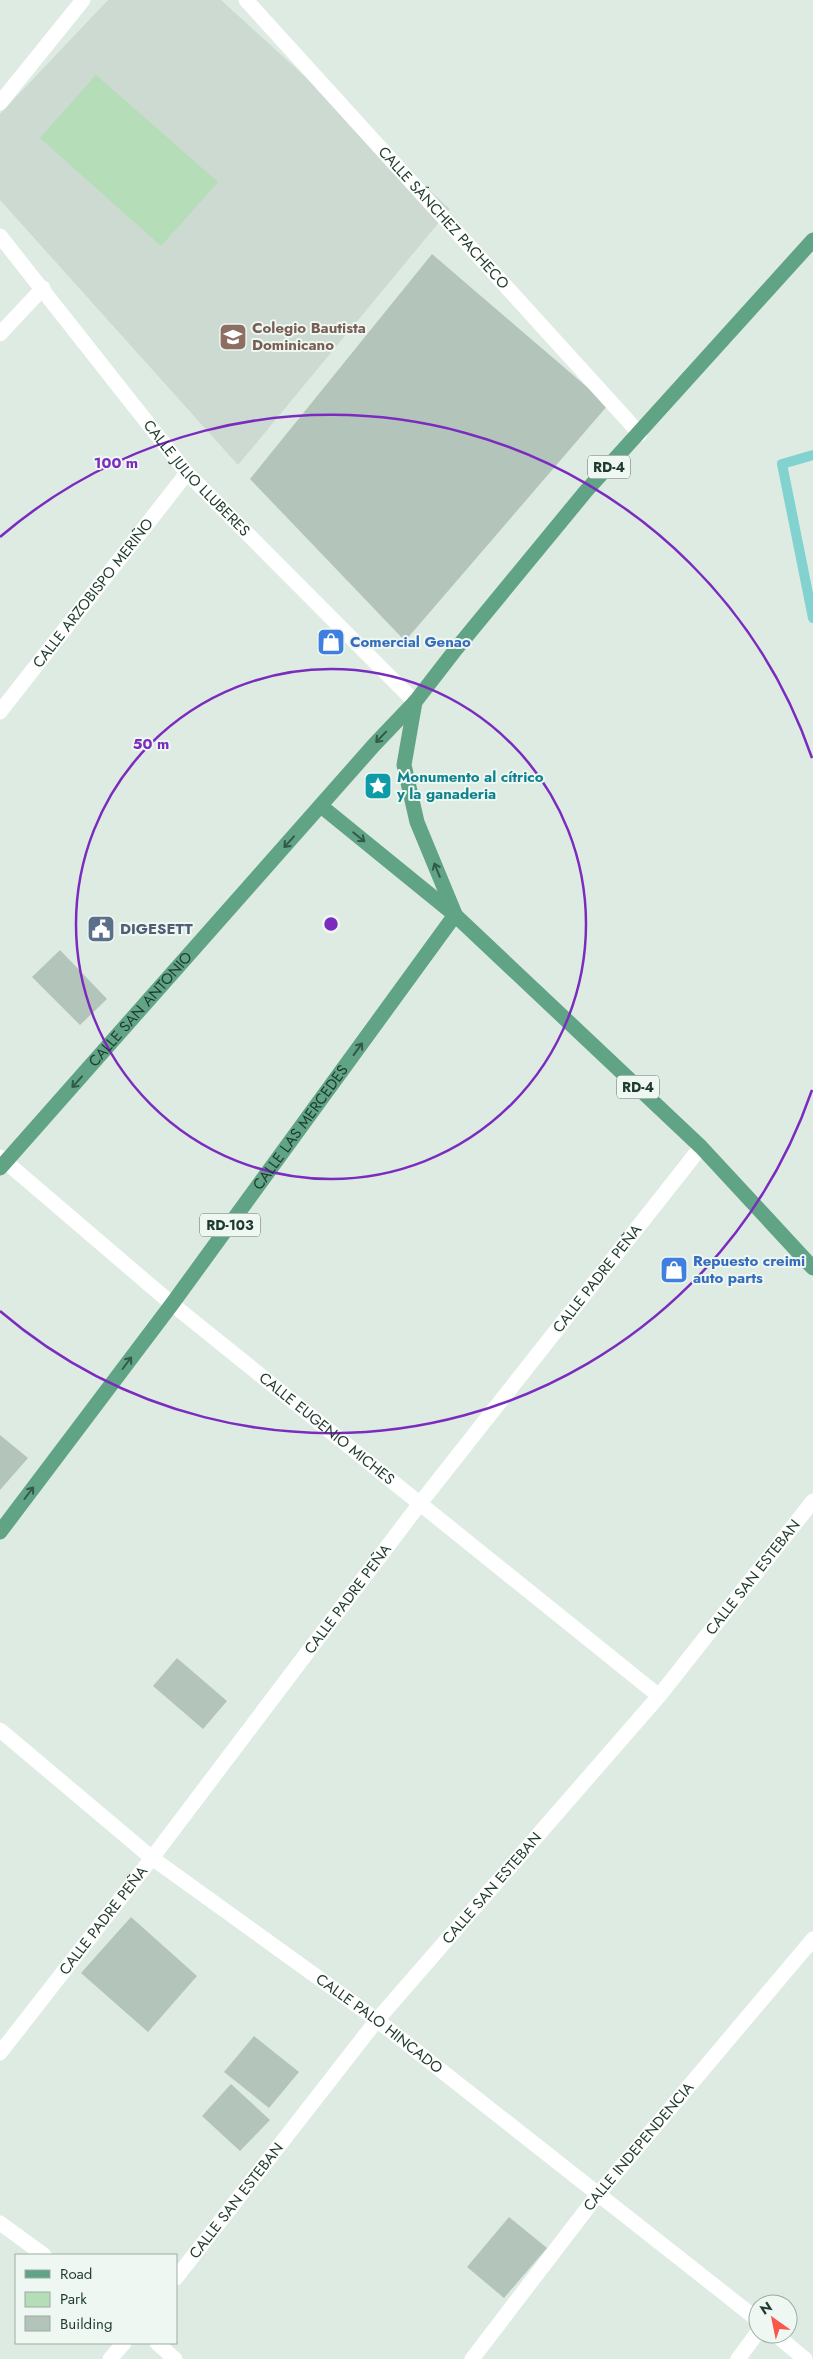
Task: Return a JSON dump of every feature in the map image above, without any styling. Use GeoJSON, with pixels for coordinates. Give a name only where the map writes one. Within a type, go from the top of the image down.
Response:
{"type":"FeatureCollection","features":[{"type":"Feature","properties":{"kind":"main road","name":"RD-4"},"geometry":{"type":"LineString","coordinates":[[813,240],[640,434],[586,491],[456,649],[415,702],[374,745],[322,806],[455,915],[701,1147],[813,1268]]}},
{"type":"Feature","properties":{"kind":"main road","name":"RD-4"},"geometry":{"type":"LineString","coordinates":[[415,702],[404,766],[417,822],[455,915]]}},
{"type":"Feature","properties":{"kind":"main road","name":"CALLE SAN ANTONIO"},"geometry":{"type":"LineString","coordinates":[[2,1162],[322,806]]}},
{"type":"Feature","properties":{"kind":"main road","name":"CALLE LAS MERCEDES"},"geometry":{"type":"LineString","coordinates":[[0,1532],[172,1304],[455,915]]}},
{"type":"Feature","properties":{"kind":"street"},"geometry":{"type":"LineString","coordinates":[[0,103],[83,0]]}},
{"type":"Feature","properties":{"kind":"street","name":"CALLE SÁNCHEZ PACHECO"},"geometry":{"type":"LineString","coordinates":[[246,0],[640,434]]}},
{"type":"Feature","properties":{"kind":"street","name":"CALLE JULIO LLUBERES"},"geometry":{"type":"LineString","coordinates":[[0,236],[43,288],[187,473],[415,702]]}},
{"type":"Feature","properties":{"kind":"street"},"geometry":{"type":"LineString","coordinates":[[0,334],[43,288]]}},
{"type":"Feature","properties":{"kind":"street","name":"CALLE ARZOBISPO MERIÑO"},"geometry":{"type":"LineString","coordinates":[[0,712],[187,473]]}},
{"type":"Feature","properties":{"kind":"street","name":"CALLE PADRE PEÑA"},"geometry":{"type":"LineString","coordinates":[[0,2053],[152,1858],[421,1502],[701,1147]]}},
{"type":"Feature","properties":{"kind":"street","name":"CALLE EUGENIO MICHES"},"geometry":{"type":"LineString","coordinates":[[2,1162],[172,1304],[421,1502],[659,1696]]}},
{"type":"Feature","properties":{"kind":"street","name":"CALLE SAN ESTEBAN"},"geometry":{"type":"LineString","coordinates":[[178,2275],[377,2020],[659,1696],[813,1501]]}},
{"type":"Feature","properties":{"kind":"street","name":"CALLE PALO HINCADO"},"geometry":{"type":"LineString","coordinates":[[0,1730],[152,1858],[377,2020],[748,2312]]}},
{"type":"Feature","properties":{"kind":"street","name":"CALLE INDEPENDENCIA"},"geometry":{"type":"LineString","coordinates":[[472,2359],[599,2193],[813,1939]]}},
{"type":"Feature","properties":{"kind":"street"},"geometry":{"type":"LineString","coordinates":[[0,2223],[43,2254]]}},
{"type":"Feature","properties":{"kind":"street"},"geometry":{"type":"LineString","coordinates":[[110,2359],[123,2344]]}},
{"type":"Feature","properties":{"kind":"street"},"geometry":{"type":"LineString","coordinates":[[158,2344],[175,2359]]}},
{"type":"Feature","properties":{"kind":"street"},"geometry":{"type":"LineString","coordinates":[[738,2359],[749,2344]]}},
{"type":"Feature","properties":{"kind":"street"},"geometry":{"type":"LineString","coordinates":[[787,2344],[805,2359]]}},
{"type":"Feature","properties":{"kind":"shaded area","name":"Colegio Bautista Dominicano"},"geometry":{"type":"Polygon","coordinates":[[[108,0],[221,0],[450,209],[238,465],[0,200],[0,114],[108,0]]]}},
{"type":"Feature","properties":{"kind":"green space"},"geometry":{"type":"Polygon","coordinates":[[[96,75],[218,182],[161,246],[40,138],[96,75]]]}},
{"type":"Feature","properties":{"kind":"building"},"geometry":{"type":"Polygon","coordinates":[[[432,254],[608,405],[405,641],[250,479],[432,254]]]}},
{"type":"Feature","properties":{"kind":"building"},"geometry":{"type":"Polygon","coordinates":[[[60,950],[107,999],[80,1025],[32,977],[60,950]]]}},
{"type":"Feature","properties":{"kind":"building"},"geometry":{"type":"Polygon","coordinates":[[[0,1435],[28,1458],[0,1490],[0,1435]]]}},
{"type":"Feature","properties":{"kind":"building"},"geometry":{"type":"Polygon","coordinates":[[[177,1658],[227,1701],[203,1729],[153,1686],[177,1658]]]}},
{"type":"Feature","properties":{"kind":"building"},"geometry":{"type":"Polygon","coordinates":[[[131,1917],[197,1976],[148,2032],[81,1973],[131,1917]]]}},
{"type":"Feature","properties":{"kind":"building"},"geometry":{"type":"Polygon","coordinates":[[[254,2036],[299,2072],[269,2108],[224,2072],[254,2036]]]}},
{"type":"Feature","properties":{"kind":"building"},"geometry":{"type":"Polygon","coordinates":[[[231,2084],[270,2120],[240,2151],[202,2116],[231,2084]]]}},
{"type":"Feature","properties":{"kind":"building"},"geometry":{"type":"Polygon","coordinates":[[[509,2217],[547,2248],[504,2298],[467,2267],[509,2217]]]}},
{"type":"Feature","properties":{"kind":"waterway"},"geometry":{"type":"LineString","coordinates":[[813,455],[782,464],[813,618]]}},
{"type":"Feature","properties":{"kind":"place","name":"Colegio Bautista Dominicano"},"geometry":{"type":"Point","coordinates":[233,337]}},
{"type":"Feature","properties":{"kind":"place","name":"Comercial Genao"},"geometry":{"type":"Point","coordinates":[331,642]}},
{"type":"Feature","properties":{"kind":"place","name":"Monumento al cítrico y la ganaderia"},"geometry":{"type":"Point","coordinates":[378,786]}},
{"type":"Feature","properties":{"kind":"place","name":"DIGESETT"},"geometry":{"type":"Point","coordinates":[101,929]}},
{"type":"Feature","properties":{"kind":"place","name":"Repuesto creimi auto parts"},"geometry":{"type":"Point","coordinates":[674,1270]}}]}
